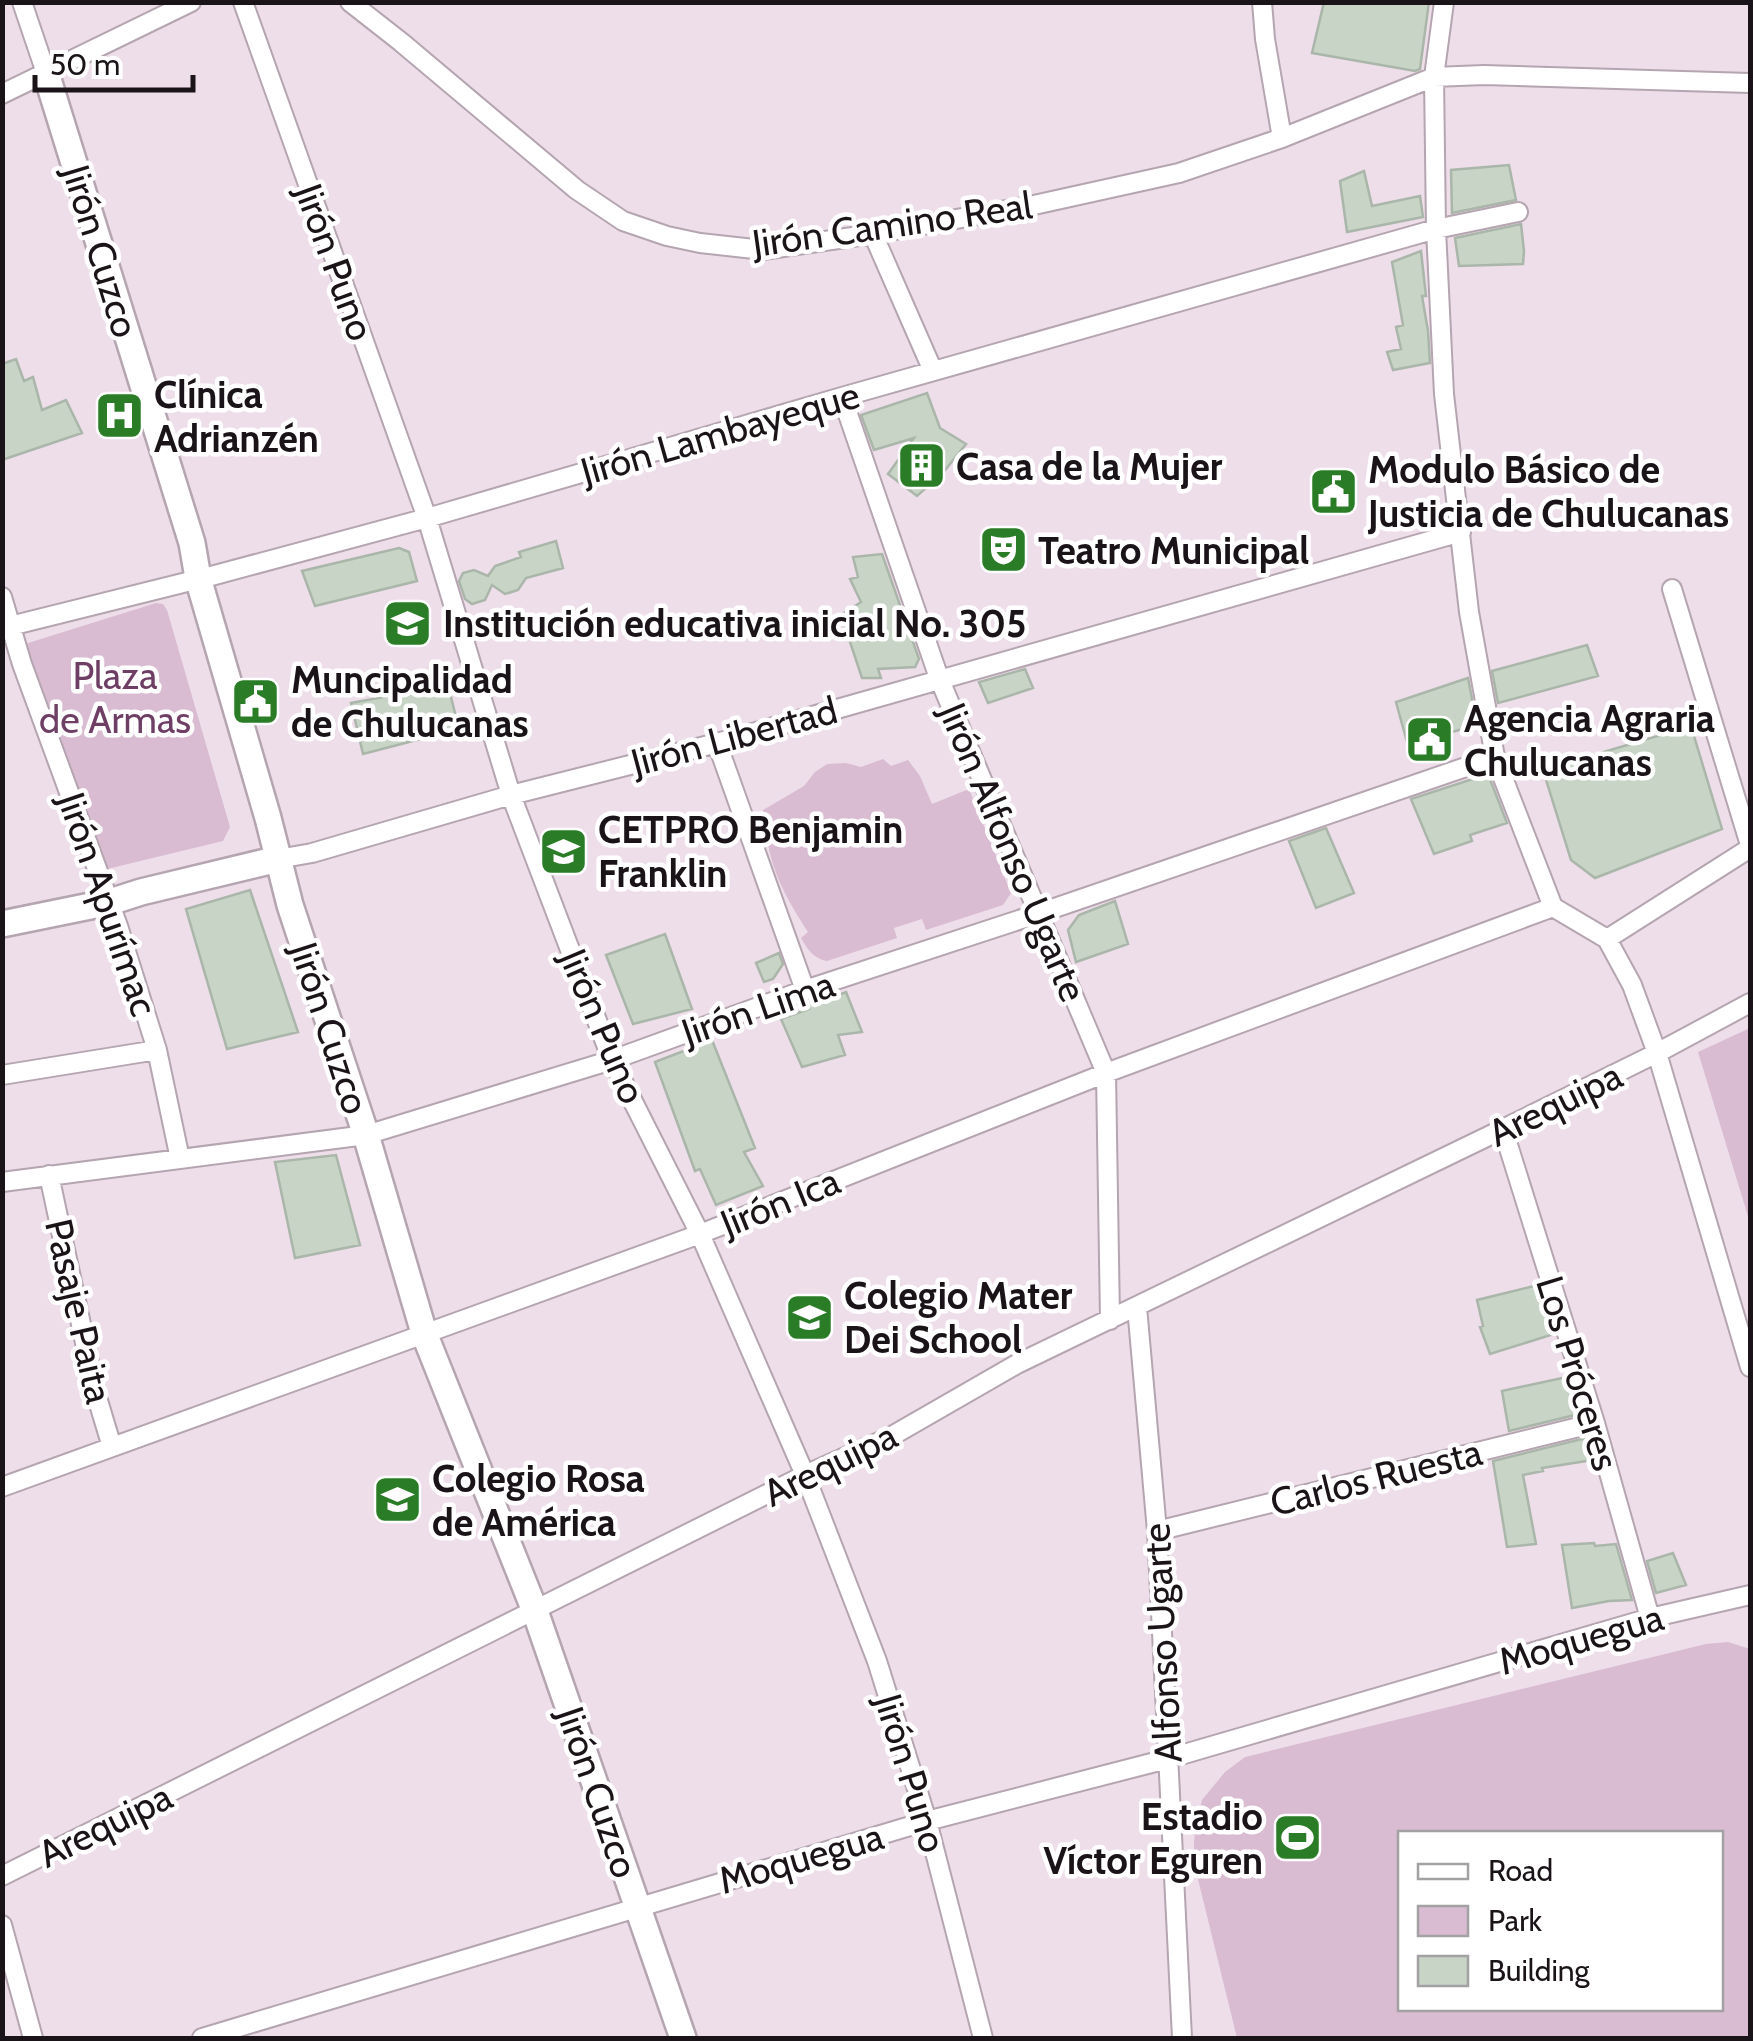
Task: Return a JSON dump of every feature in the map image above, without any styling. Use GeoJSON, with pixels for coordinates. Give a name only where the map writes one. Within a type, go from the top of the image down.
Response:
{"type":"FeatureCollection","features":[{"type":"Feature","properties":{"kind":"street","name":"Jirón Cuzco"},"geometry":{"type":"LineString","coordinates":[[22,2],[192,542],[198,578],[290,905],[366,1135],[424,1332],[535,1611],[683,2038]]}},
{"type":"Feature","properties":{"kind":"street"},"geometry":{"type":"LineString","coordinates":[[2,94],[191,2]]}},
{"type":"Feature","properties":{"kind":"street","name":"Jirón Puno"},"geometry":{"type":"LineString","coordinates":[[244,2],[427,518],[511,795],[612,1060],[700,1234],[805,1475],[877,1661],[927,1821],[983,2038]]}},
{"type":"Feature","properties":{"kind":"street","name":"Jirón Camino Real"},"geometry":{"type":"LineString","coordinates":[[350,2],[577,190],[623,220],[667,236],[763,250],[1034,205],[1179,173],[1282,138],[1434,78],[1484,75],[1750,83]]}},
{"type":"Feature","properties":{"kind":"street"},"geometry":{"type":"LineString","coordinates":[[1262,2],[1282,138]]}},
{"type":"Feature","properties":{"kind":"street"},"geometry":{"type":"LineString","coordinates":[[1444,2],[1434,78],[1444,394],[1469,612],[1495,758],[1553,907],[1607,939],[1632,985],[1657,1053],[1750,1367]]}},
{"type":"Feature","properties":{"kind":"street","name":"Jirón Lambayeque"},"geometry":{"type":"LineString","coordinates":[[6,627],[427,518],[1436,229],[1518,212]]}},
{"type":"Feature","properties":{"kind":"street"},"geometry":{"type":"LineString","coordinates":[[873,234],[933,371]]}},
{"type":"Feature","properties":{"kind":"street","name":"Jirón Alfonso Ugarte"},"geometry":{"type":"LineString","coordinates":[[842,397],[939,678],[1106,1074],[1110,1320]]}},
{"type":"Feature","properties":{"kind":"street","name":"Jirón Libertad"},"geometry":{"type":"LineString","coordinates":[[2,924],[312,854],[511,795],[716,743],[1461,532]]}},
{"type":"Feature","properties":{"kind":"street"},"geometry":{"type":"LineString","coordinates":[[1607,939],[1750,846],[1672,589]]}},
{"type":"Feature","properties":{"kind":"street","name":"Jirón Apurímac"},"geometry":{"type":"LineString","coordinates":[[2,596],[6,627],[110,902],[157,1050],[180,1159]]}},
{"type":"Feature","properties":{"kind":"street"},"geometry":{"type":"LineString","coordinates":[[716,743],[806,990]]}},
{"type":"Feature","properties":{"kind":"street","name":"Jirón Lima"},"geometry":{"type":"LineString","coordinates":[[2,1182],[366,1135],[612,1060],[806,990],[1495,758]]}},
{"type":"Feature","properties":{"kind":"street","name":"Jirón Ica"},"geometry":{"type":"LineString","coordinates":[[2,1487],[700,1234],[1106,1074],[1553,907]]}},
{"type":"Feature","properties":{"kind":"street","name":"Arequipa"},"geometry":{"type":"LineString","coordinates":[[2,1876],[805,1475],[890,1438],[1018,1364],[1503,1129],[1750,1003]]}},
{"type":"Feature","properties":{"kind":"street"},"geometry":{"type":"LineString","coordinates":[[2,1074],[157,1050]]}},
{"type":"Feature","properties":{"kind":"street","name":"Los Próceres"},"geometry":{"type":"LineString","coordinates":[[1503,1129],[1595,1423],[1650,1618]]}},
{"type":"Feature","properties":{"kind":"street","name":"Pasaje Paita"},"geometry":{"type":"LineString","coordinates":[[50,1176],[96,1394],[112,1447]]}},
{"type":"Feature","properties":{"kind":"street","name":"Alfonso Ugarte"},"geometry":{"type":"LineString","coordinates":[[1138,1308],[1157,1530],[1182,2038]]}},
{"type":"Feature","properties":{"kind":"street","name":"Carlos Ruesta"},"geometry":{"type":"LineString","coordinates":[[1157,1530],[1595,1423]]}},
{"type":"Feature","properties":{"kind":"street","name":"Moquegua"},"geometry":{"type":"LineString","coordinates":[[202,2038],[927,1821],[1168,1759],[1650,1618],[1750,1595]]}},
{"type":"Feature","properties":{"kind":"street"},"geometry":{"type":"LineString","coordinates":[[2,1925],[33,2038]]}},
{"type":"Feature","properties":{"kind":"green space","name":"Plaza de Armas"},"geometry":{"type":"Polygon","coordinates":[[[156,603],[167,610],[230,827],[223,841],[103,870],[22,647],[156,603]]]}},
{"type":"Feature","properties":{"kind":"green space"},"geometry":{"type":"Polygon","coordinates":[[[883,759],[891,766],[908,760],[932,804],[969,789],[1011,893],[1003,905],[926,930],[922,919],[894,928],[897,938],[822,960],[811,953],[801,938],[808,932],[776,874],[763,810],[804,786],[827,764],[861,767],[883,759]]]}},
{"type":"Feature","properties":{"kind":"green space"},"geometry":{"type":"Polygon","coordinates":[[[1750,1028],[1750,1223],[1698,1052],[1750,1028]]]}},
{"type":"Feature","properties":{"kind":"green space","name":"Estadio Víctor Eguren"},"geometry":{"type":"Polygon","coordinates":[[[1728,1642],[1750,1649],[1750,2038],[1237,2038],[1194,1863],[1194,1842],[1202,1800],[1225,1772],[1245,1757],[1706,1644],[1728,1642]]]}},
{"type":"Feature","properties":{"kind":"building"},"geometry":{"type":"Polygon","coordinates":[[[1324,2],[1429,2],[1420,69],[1312,53],[1324,2]]]}},
{"type":"Feature","properties":{"kind":"building"},"geometry":{"type":"Polygon","coordinates":[[[1509,165],[1516,200],[1452,213],[1451,170],[1509,165]]]}},
{"type":"Feature","properties":{"kind":"building"},"geometry":{"type":"Polygon","coordinates":[[[1364,171],[1372,206],[1420,196],[1423,217],[1347,232],[1340,181],[1364,171]]]}},
{"type":"Feature","properties":{"kind":"building"},"geometry":{"type":"Polygon","coordinates":[[[1521,224],[1523,264],[1459,266],[1455,238],[1521,224]]]}},
{"type":"Feature","properties":{"kind":"building"},"geometry":{"type":"Polygon","coordinates":[[[1421,251],[1430,363],[1393,370],[1387,352],[1401,349],[1396,327],[1403,325],[1392,262],[1421,251]]]}},
{"type":"Feature","properties":{"kind":"building"},"geometry":{"type":"Polygon","coordinates":[[[16,359],[24,381],[33,377],[42,410],[66,400],[82,433],[2,460],[2,364],[16,359]]]}},
{"type":"Feature","properties":{"kind":"building"},"geometry":{"type":"Polygon","coordinates":[[[927,393],[940,428],[966,444],[942,474],[917,496],[888,474],[914,438],[874,450],[861,415],[927,393]]]}},
{"type":"Feature","properties":{"kind":"building"},"geometry":{"type":"Polygon","coordinates":[[[556,541],[563,568],[526,578],[518,590],[505,594],[492,585],[485,600],[472,604],[465,599],[459,581],[463,573],[474,570],[488,576],[495,566],[521,557],[519,552],[556,541]]]}},
{"type":"Feature","properties":{"kind":"building"},"geometry":{"type":"Polygon","coordinates":[[[399,548],[409,552],[417,581],[315,606],[302,571],[399,548]]]}},
{"type":"Feature","properties":{"kind":"building"},"geometry":{"type":"Polygon","coordinates":[[[882,554],[919,659],[915,667],[878,669],[881,678],[862,678],[841,615],[861,602],[850,579],[858,577],[853,557],[882,554]]]}},
{"type":"Feature","properties":{"kind":"building"},"geometry":{"type":"Polygon","coordinates":[[[1587,645],[1598,676],[1498,703],[1492,671],[1587,645]]]}},
{"type":"Feature","properties":{"kind":"building"},"geometry":{"type":"Polygon","coordinates":[[[1025,669],[1033,688],[988,703],[979,682],[1025,669]]]}},
{"type":"Feature","properties":{"kind":"building"},"geometry":{"type":"Polygon","coordinates":[[[1468,678],[1477,725],[1445,734],[1448,742],[1410,753],[1396,702],[1468,678]]]}},
{"type":"Feature","properties":{"kind":"building"},"geometry":{"type":"Polygon","coordinates":[[[448,685],[459,729],[363,754],[351,703],[448,685]]]}},
{"type":"Feature","properties":{"kind":"building"},"geometry":{"type":"Polygon","coordinates":[[[1691,726],[1722,829],[1595,878],[1571,860],[1543,770],[1691,726]]]}},
{"type":"Feature","properties":{"kind":"building"},"geometry":{"type":"Polygon","coordinates":[[[1488,774],[1507,823],[1470,835],[1472,841],[1434,854],[1411,799],[1488,774]]]}},
{"type":"Feature","properties":{"kind":"building"},"geometry":{"type":"Polygon","coordinates":[[[1326,828],[1354,893],[1316,908],[1289,841],[1326,828]]]}},
{"type":"Feature","properties":{"kind":"building"},"geometry":{"type":"Polygon","coordinates":[[[250,890],[298,1032],[227,1049],[186,909],[250,890]]]}},
{"type":"Feature","properties":{"kind":"building"},"geometry":{"type":"Polygon","coordinates":[[[1115,901],[1128,944],[1076,962],[1068,930],[1079,915],[1115,901]]]}},
{"type":"Feature","properties":{"kind":"building"},"geometry":{"type":"Polygon","coordinates":[[[665,934],[692,1009],[633,1024],[606,955],[665,934]]]}},
{"type":"Feature","properties":{"kind":"building"},"geometry":{"type":"Polygon","coordinates":[[[779,953],[783,964],[773,979],[764,982],[756,963],[779,953]]]}},
{"type":"Feature","properties":{"kind":"building"},"geometry":{"type":"Polygon","coordinates":[[[846,992],[862,1032],[838,1035],[845,1055],[802,1067],[781,1019],[809,1009],[807,1003],[846,992]]]}},
{"type":"Feature","properties":{"kind":"building"},"geometry":{"type":"Polygon","coordinates":[[[712,1040],[755,1148],[744,1152],[763,1186],[716,1205],[700,1169],[695,1171],[655,1062],[712,1040]]]}},
{"type":"Feature","properties":{"kind":"building"},"geometry":{"type":"Polygon","coordinates":[[[336,1155],[360,1245],[295,1258],[275,1162],[336,1155]]]}},
{"type":"Feature","properties":{"kind":"building"},"geometry":{"type":"Polygon","coordinates":[[[1538,1285],[1554,1334],[1490,1354],[1480,1327],[1483,1326],[1477,1300],[1538,1285]]]}},
{"type":"Feature","properties":{"kind":"building"},"geometry":{"type":"Polygon","coordinates":[[[1567,1377],[1579,1414],[1509,1431],[1502,1391],[1567,1377]]]}},
{"type":"Feature","properties":{"kind":"building"},"geometry":{"type":"Polygon","coordinates":[[[1586,1438],[1593,1460],[1523,1475],[1536,1544],[1507,1547],[1493,1461],[1586,1438]]]}},
{"type":"Feature","properties":{"kind":"building"},"geometry":{"type":"Polygon","coordinates":[[[1616,1544],[1632,1600],[1572,1608],[1562,1545],[1616,1544]]]}},
{"type":"Feature","properties":{"kind":"building"},"geometry":{"type":"Polygon","coordinates":[[[1673,1553],[1686,1585],[1656,1593],[1647,1561],[1673,1553]]]}},
{"type":"Feature","properties":{"kind":"place","name":"Clínica Adrianzén"},"geometry":{"type":"Point","coordinates":[119,416]}},
{"type":"Feature","properties":{"kind":"place","name":"Casa de la Mujer"},"geometry":{"type":"Point","coordinates":[921,466]}},
{"type":"Feature","properties":{"kind":"place","name":"Modulo Básico de Justicia de Chulucanas"},"geometry":{"type":"Point","coordinates":[1333,491]}},
{"type":"Feature","properties":{"kind":"place","name":"Teatro Municipal"},"geometry":{"type":"Point","coordinates":[1003,550]}},
{"type":"Feature","properties":{"kind":"place","name":"Institución educativa inicial No. 305"},"geometry":{"type":"Point","coordinates":[408,623]}},
{"type":"Feature","properties":{"kind":"place","name":"Muncipalidad de Chulucanas"},"geometry":{"type":"Point","coordinates":[256,701]}},
{"type":"Feature","properties":{"kind":"place","name":"Agencia Agraria Chulucanas"},"geometry":{"type":"Point","coordinates":[1429,740]}},
{"type":"Feature","properties":{"kind":"place","name":"CETPRO Benjamin Franklin"},"geometry":{"type":"Point","coordinates":[563,851]}},
{"type":"Feature","properties":{"kind":"place","name":"Colegio Mater Dei School"},"geometry":{"type":"Point","coordinates":[809,1317]}},
{"type":"Feature","properties":{"kind":"place","name":"Colegio Rosa de América"},"geometry":{"type":"Point","coordinates":[397,1500]}},
{"type":"Feature","properties":{"kind":"place","name":"Estadio Víctor Eguren"},"geometry":{"type":"Point","coordinates":[1298,1838]}}]}
